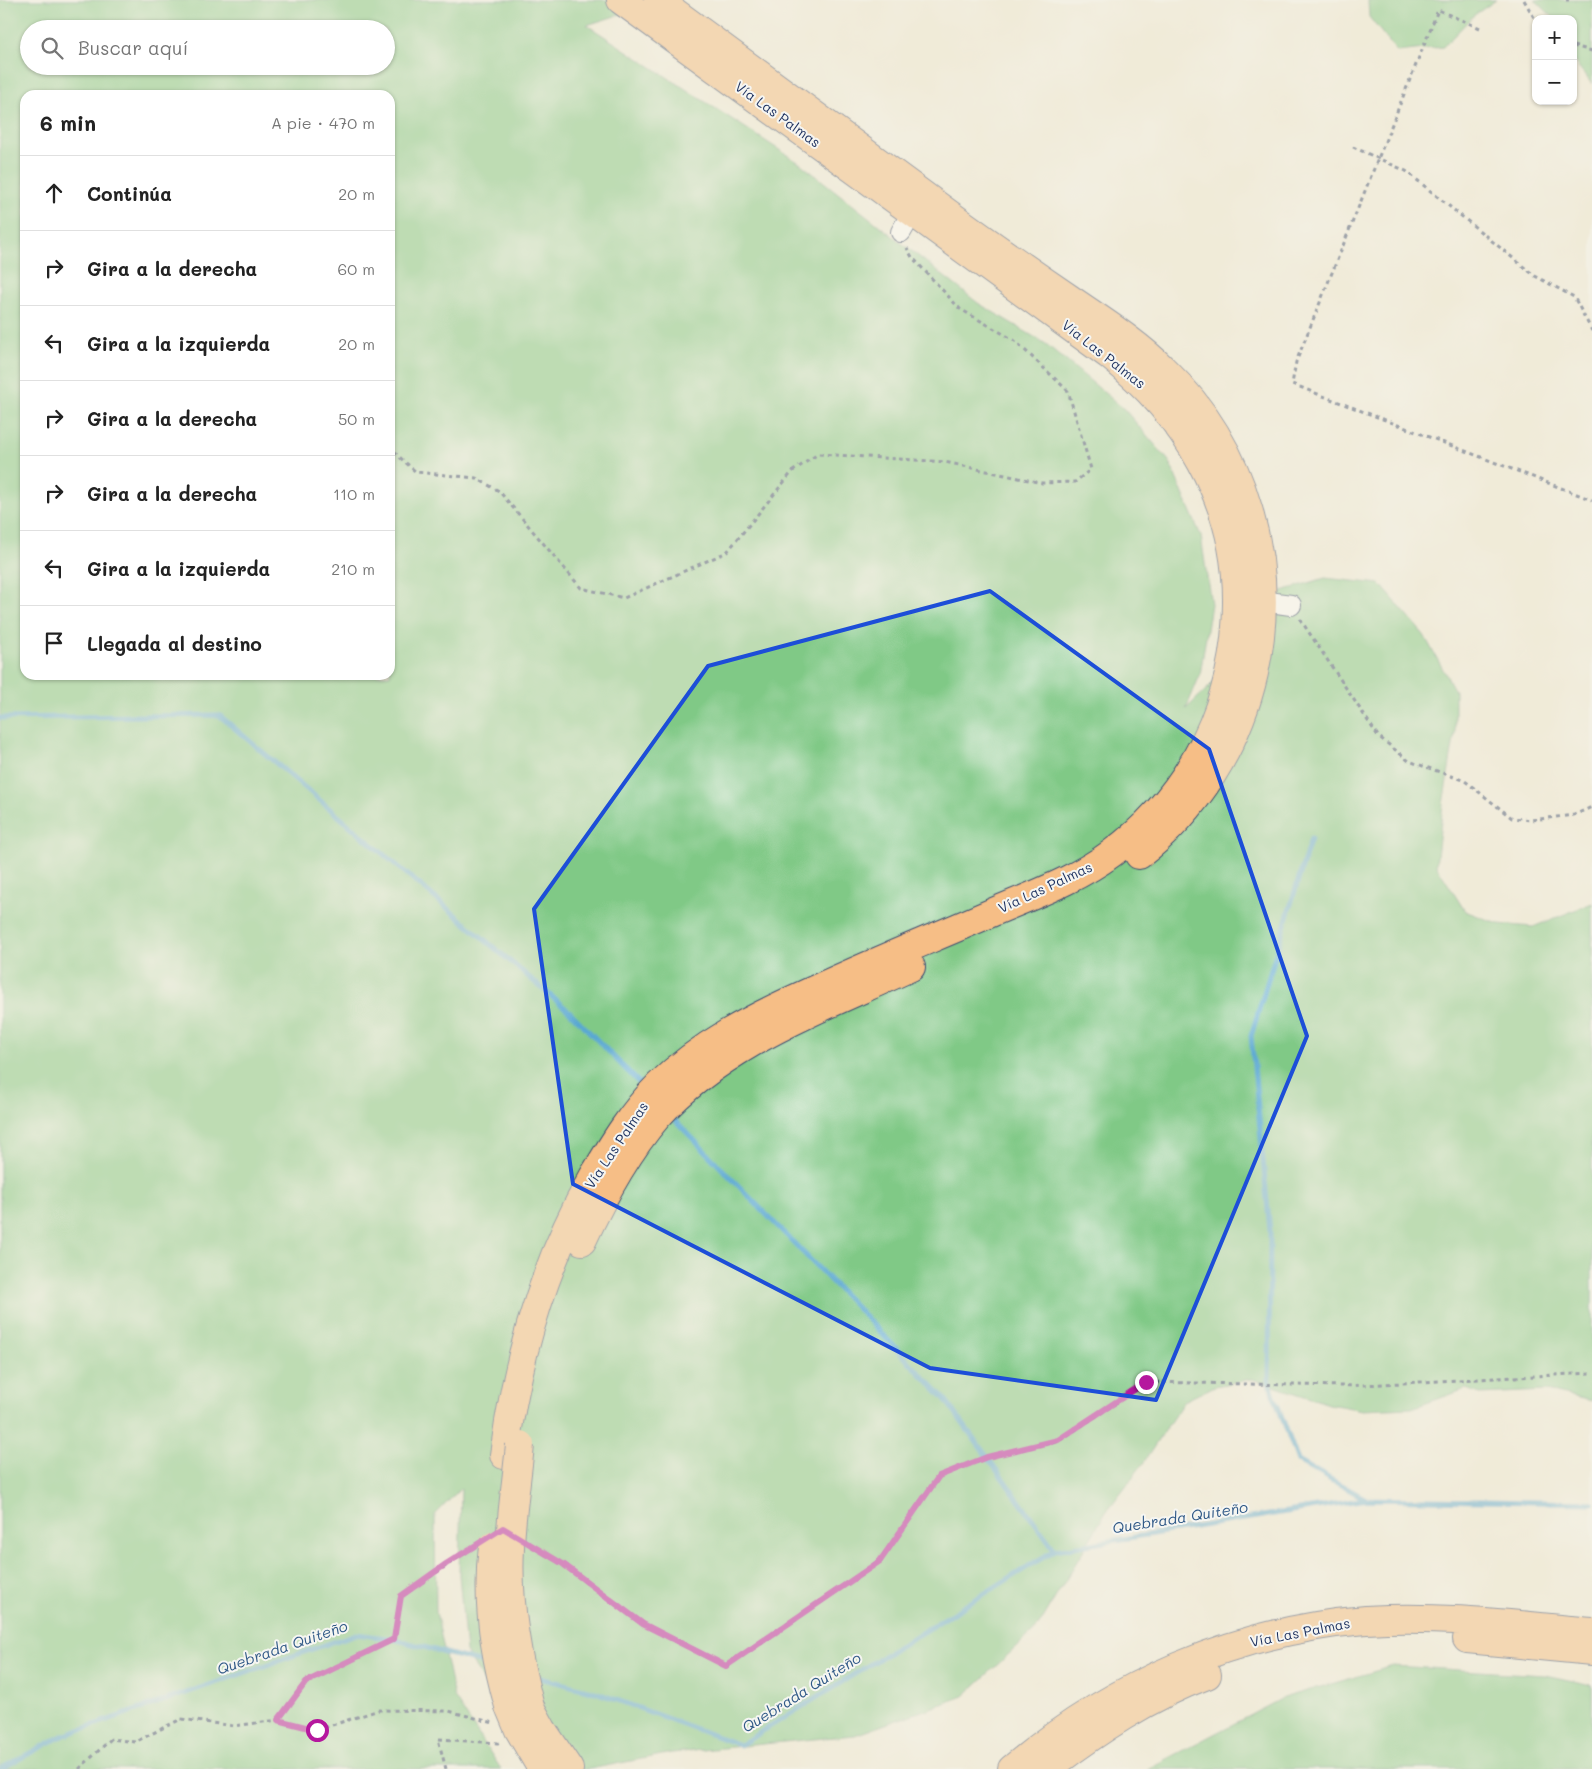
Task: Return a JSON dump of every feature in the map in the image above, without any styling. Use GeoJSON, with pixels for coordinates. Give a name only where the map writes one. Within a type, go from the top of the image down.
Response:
{"type":"FeatureCollection","features":[{"type":"Feature","properties":{"kind":"highway","name":"Vía Las Palmas"},"geometry":{"type":"LineString","coordinates":[[542,1769],[520,1714],[517,1654],[510,1591],[512,1450],[519,1366],[540,1295],[554,1256],[572,1216],[602,1162],[641,1104],[660,1085],[700,1051],[753,1018],[835,980],[1064,882],[1110,855],[1151,819],[1185,777],[1208,738],[1222,704],[1235,649],[1237,612],[1235,566],[1230,538],[1213,485],[1187,435],[1170,413],[1131,372],[906,230],[621,0]]}},
{"type":"Feature","properties":{"kind":"highway","name":"Vía Las Palmas"},"geometry":{"type":"LineString","coordinates":[[512,1450],[558,1296],[572,1260],[610,1187],[656,1119],[697,1079],[744,1046],[792,1021],[1075,894],[1124,866],[1146,849],[1186,809],[1219,763],[1232,738],[1248,694],[1257,658],[1262,601],[1257,544],[1248,508],[1231,463],[1202,414],[1166,371],[1122,334],[1008,257],[658,0]]}},
{"type":"Feature","properties":{"kind":"highway","name":"Vía Las Palmas"},"geometry":{"type":"LineString","coordinates":[[1012,1769],[1065,1728],[1109,1701],[1163,1672],[1225,1649],[1271,1635],[1321,1625],[1401,1619],[1479,1622],[1592,1632]]}},
{"type":"Feature","properties":{"kind":"highway","name":"Vía Las Palmas"},"geometry":{"type":"LineString","coordinates":[[1047,1769],[1097,1732],[1162,1694],[1225,1668],[1284,1651],[1358,1640],[1435,1637],[1592,1651]]}},
{"type":"Feature","properties":{"kind":"highway","name":"Vía Las Palmas"},"geometry":{"type":"LineString","coordinates":[[520,1714],[542,1729],[569,1769]]}},
{"type":"Feature","properties":{"kind":"street"},"geometry":{"type":"LineString","coordinates":[[1262,601],[1291,605]]}},
{"type":"Feature","properties":{"kind":"path"},"geometry":{"type":"LineString","coordinates":[[1524,0],[1533,15]]}},
{"type":"Feature","properties":{"kind":"path"},"geometry":{"type":"LineString","coordinates":[[1480,28],[1438,10],[1296,362],[1292,384],[1592,500]]}},
{"type":"Feature","properties":{"kind":"path"},"geometry":{"type":"LineString","coordinates":[[1577,47],[1592,51]]}},
{"type":"Feature","properties":{"kind":"path"},"geometry":{"type":"LineString","coordinates":[[1353,147],[1406,171],[1535,276],[1574,297],[1592,331]]}},
{"type":"Feature","properties":{"kind":"path"},"geometry":{"type":"LineString","coordinates":[[395,453],[416,472],[476,478],[499,491],[581,588],[624,598],[727,552],[793,471],[818,454],[945,462],[1042,483],[1075,482],[1090,469],[1068,391],[1014,340],[960,309],[912,257],[906,230]]}},
{"type":"Feature","properties":{"kind":"path"},"geometry":{"type":"LineString","coordinates":[[1291,605],[1378,736],[1409,761],[1465,781],[1512,818],[1531,820],[1574,815],[1592,807]]}},
{"type":"Feature","properties":{"kind":"path"},"geometry":{"type":"LineString","coordinates":[[529,1544],[563,1564],[643,1624],[726,1666],[880,1561],[939,1476],[987,1457],[1058,1440],[1146,1382],[1344,1386],[1592,1373]]}},
{"type":"Feature","properties":{"kind":"path"},"geometry":{"type":"LineString","coordinates":[[278,1720],[306,1682],[394,1639],[401,1596],[479,1543]]}},
{"type":"Feature","properties":{"kind":"path"},"geometry":{"type":"LineString","coordinates":[[79,1769],[111,1739],[135,1742],[181,1719],[234,1726],[278,1720],[317,1730],[378,1710],[520,1714]]}},
{"type":"Feature","properties":{"kind":"path"},"geometry":{"type":"LineString","coordinates":[[446,1769],[438,1740],[498,1743],[520,1714]]}},
{"type":"Feature","properties":{"kind":"highlighted area"},"geometry":{"type":"Polygon","coordinates":[[[990,591],[1209,749],[1307,1036],[1156,1400],[930,1368],[573,1184],[534,909],[708,666],[990,591]]]}},
{"type":"Feature","properties":{"kind":"green space"},"geometry":{"type":"Polygon","coordinates":[[[0,0],[666,0],[587,25],[801,164],[978,303],[1046,344],[1124,409],[1169,461],[1201,536],[1211,604],[1200,675],[1186,709],[1211,685],[1282,591],[1325,578],[1380,584],[1424,635],[1455,691],[1455,733],[1443,804],[1436,865],[1465,911],[1499,924],[1533,927],[1592,903],[1592,1401],[1546,1391],[1480,1394],[1466,1389],[1412,1408],[1362,1410],[1329,1404],[1252,1379],[1215,1386],[1184,1401],[1142,1465],[1106,1512],[1038,1627],[964,1696],[855,1735],[672,1753],[590,1769],[536,1769],[466,1652],[459,1575],[461,1488],[435,1515],[436,1612],[454,1697],[501,1769],[0,1769],[0,0]]]}},
{"type":"Feature","properties":{"kind":"green space"},"geometry":{"type":"Polygon","coordinates":[[[1368,0],[1496,0],[1473,16],[1443,47],[1397,52],[1369,17],[1368,0]]]}},
{"type":"Feature","properties":{"kind":"green space"},"geometry":{"type":"Polygon","coordinates":[[[1535,0],[1592,0],[1592,84],[1577,65],[1577,15],[1551,15],[1535,0]]]}},
{"type":"Feature","properties":{"kind":"green space"},"geometry":{"type":"Polygon","coordinates":[[[1393,1666],[1545,1675],[1592,1685],[1592,1769],[1147,1769],[1283,1698],[1393,1666]]]}},
{"type":"Feature","properties":{"kind":"waterway"},"geometry":{"type":"LineString","coordinates":[[0,718],[219,715],[570,1012],[645,1089]]}},
{"type":"Feature","properties":{"kind":"waterway"},"geometry":{"type":"LineString","coordinates":[[1311,838],[1251,1036],[1270,1231],[1269,1382],[1298,1461],[1366,1499]]}},
{"type":"Feature","properties":{"kind":"waterway"},"geometry":{"type":"LineString","coordinates":[[670,1115],[945,1399],[1055,1550]]}},
{"type":"Feature","properties":{"kind":"waterway","name":"Quebrada Quiteño"},"geometry":{"type":"LineString","coordinates":[[532,1676],[595,1692],[740,1745],[1055,1550],[1366,1499],[1592,1503]]}},
{"type":"Feature","properties":{"kind":"waterway","name":"Quebrada Quiteño"},"geometry":{"type":"LineString","coordinates":[[0,1769],[62,1736],[356,1634],[394,1639],[490,1665]]}},
{"type":"Feature","properties":{"kind":"route"},"geometry":{"type":"LineString","coordinates":[[317,1730],[278,1720],[306,1682],[394,1639],[401,1596],[446,1564],[503,1528],[563,1564],[643,1624],[726,1666],[880,1561],[939,1476],[987,1457],[1058,1440],[1146,1382]]}}]}
